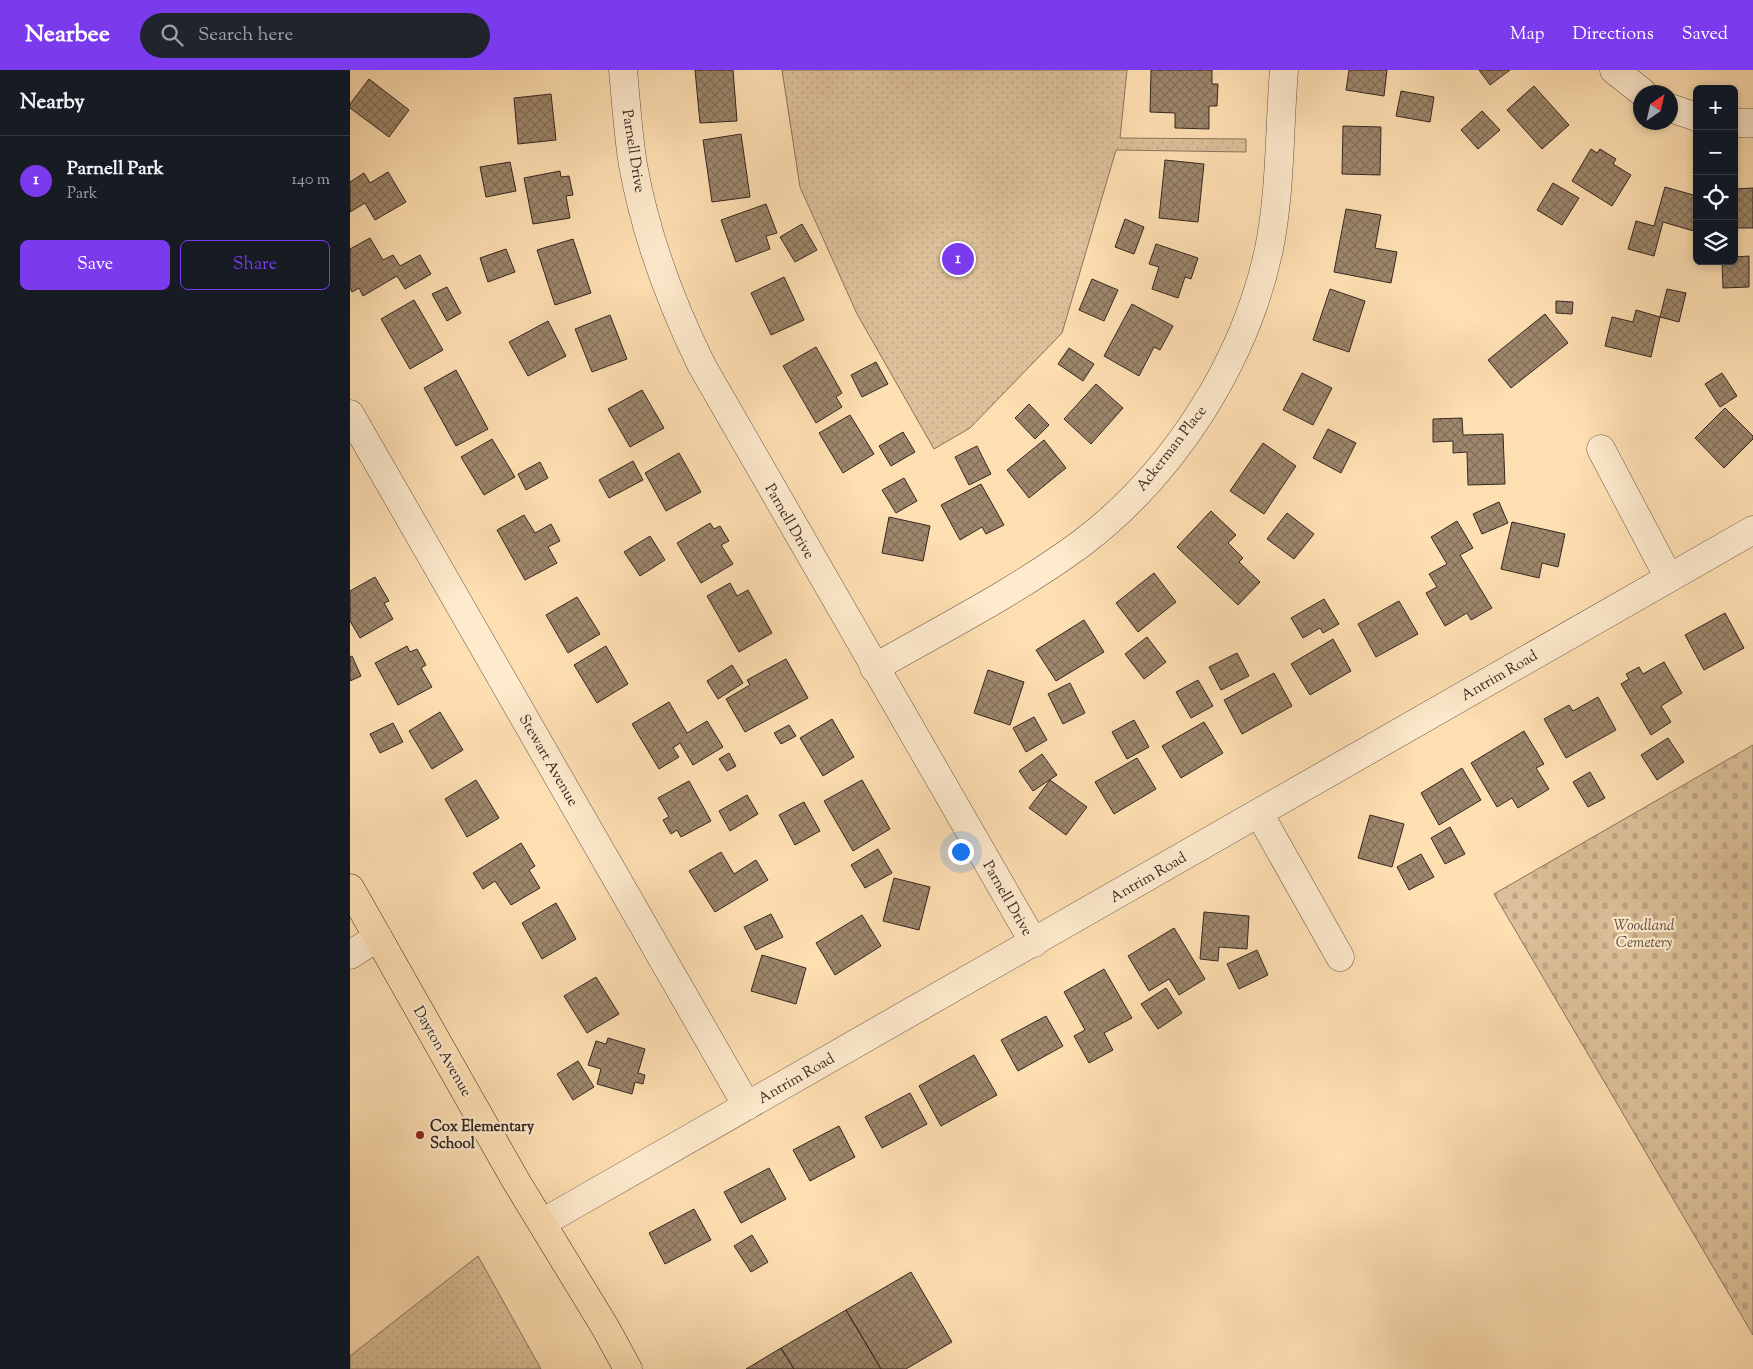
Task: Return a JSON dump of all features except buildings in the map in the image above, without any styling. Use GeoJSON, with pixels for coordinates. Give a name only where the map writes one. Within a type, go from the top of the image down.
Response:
{"type":"FeatureCollection","features":[{"type":"Feature","properties":{"kind":"main road","name":"Dayton Avenue"},"geometry":{"type":"LineString","coordinates":[[350,888],[516,1181],[606,1327],[628,1369]]}},
{"type":"Feature","properties":{"kind":"street","name":"Parnell Drive"},"geometry":{"type":"LineString","coordinates":[[623,70],[633,164],[648,230],[665,284],[682,326],[702,366],[874,668],[1034,943]]}},
{"type":"Feature","properties":{"kind":"street","name":"Ackerman Place"},"geometry":{"type":"LineString","coordinates":[[874,668],[1015,588],[1083,542],[1121,509],[1154,474],[1183,438],[1228,366],[1257,294],[1275,213],[1279,176],[1284,70]]}},
{"type":"Feature","properties":{"kind":"street"},"geometry":{"type":"LineString","coordinates":[[1614,70],[1633,85]]}},
{"type":"Feature","properties":{"kind":"street"},"geometry":{"type":"LineString","coordinates":[[1678,111],[1693,116]]}},
{"type":"Feature","properties":{"kind":"street"},"geometry":{"type":"LineString","coordinates":[[1738,123],[1753,123]]}},
{"type":"Feature","properties":{"kind":"street","name":"Stewart Avenue"},"geometry":{"type":"LineString","coordinates":[[350,414],[748,1106]]}},
{"type":"Feature","properties":{"kind":"street"},"geometry":{"type":"LineString","coordinates":[[1601,449],[1669,578]]}},
{"type":"Feature","properties":{"kind":"street","name":"Antrim Road"},"geometry":{"type":"LineString","coordinates":[[542,1223],[1753,530]]}},
{"type":"Feature","properties":{"kind":"street"},"geometry":{"type":"LineString","coordinates":[[1259,813],[1340,957]]}},
{"type":"Feature","properties":{"kind":"street"},"geometry":{"type":"LineString","coordinates":[[350,955],[378,937]]}},
{"type":"Feature","properties":{"kind":"green space"},"geometry":{"type":"Polygon","coordinates":[[[782,70],[1127,70],[1120,138],[1246,139],[1246,152],[1116,150],[1062,333],[970,428],[934,449],[857,314],[800,187],[782,70]]]}},
{"type":"Feature","properties":{"kind":"green space","name":"Woodland Cemetery"},"geometry":{"type":"Polygon","coordinates":[[[1753,745],[1753,1335],[1494,894],[1753,745]]]}},
{"type":"Feature","properties":{"kind":"green space"},"geometry":{"type":"Polygon","coordinates":[[[478,1256],[541,1369],[350,1369],[350,1356],[478,1256]]]}},
{"type":"Feature","properties":{"kind":"place","name":"Parnell Park"},"geometry":{"type":"Point","coordinates":[958,259]}},
{"type":"Feature","properties":{"kind":"place","name":"Cox Elementary School"},"geometry":{"type":"Point","coordinates":[420,1135]}}]}
